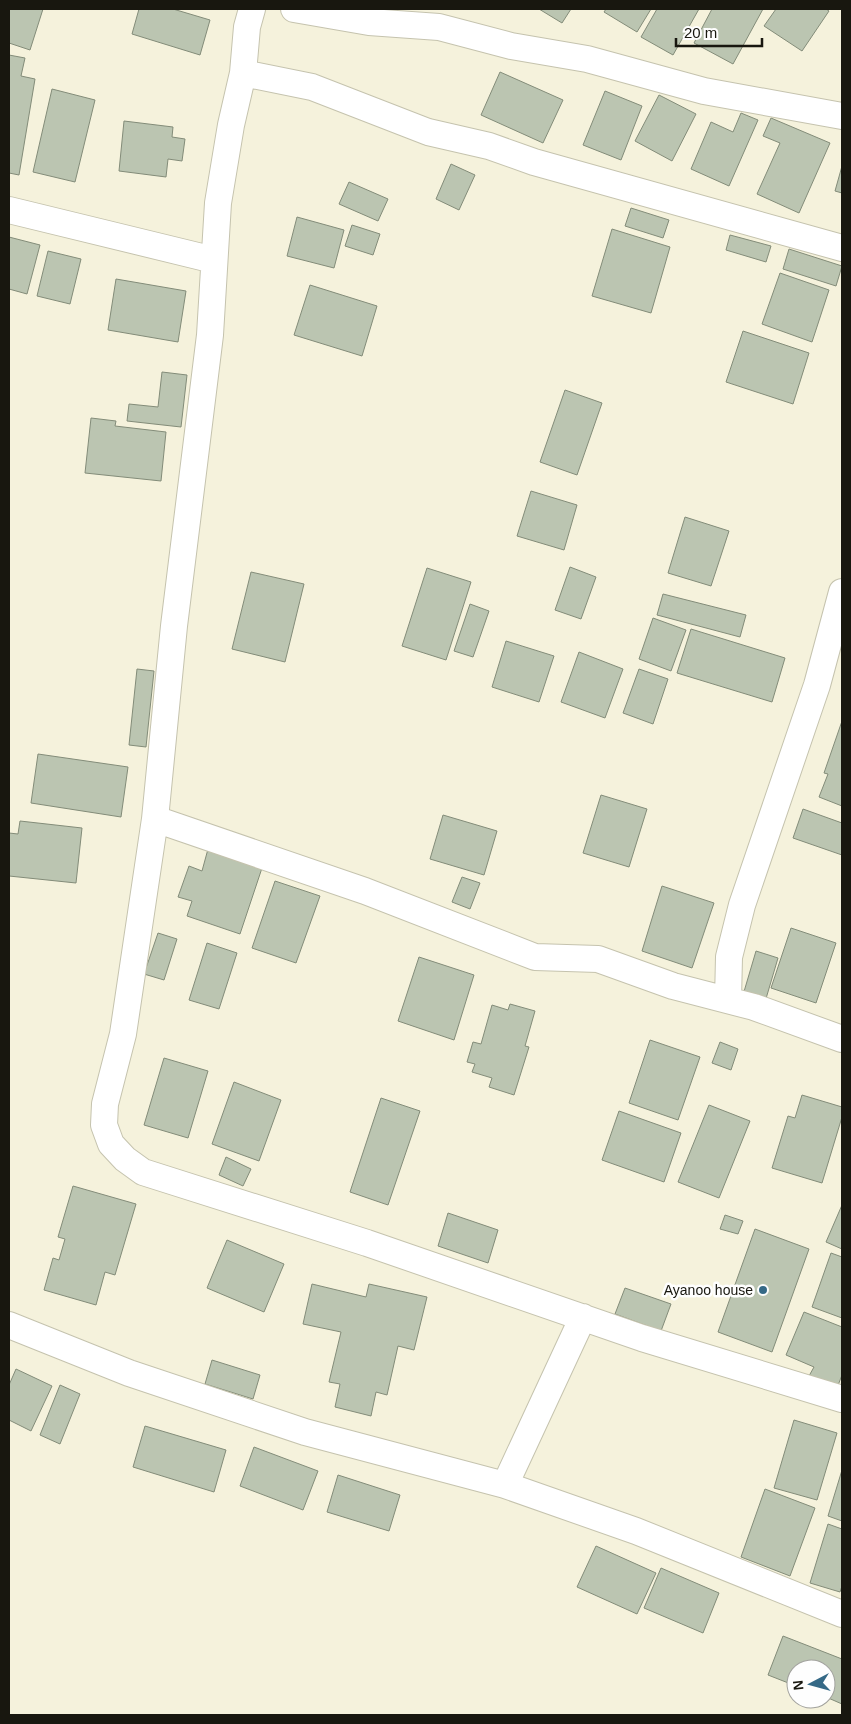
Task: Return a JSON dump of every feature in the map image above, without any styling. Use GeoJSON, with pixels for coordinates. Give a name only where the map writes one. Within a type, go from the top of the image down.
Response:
{"type":"FeatureCollection","features":[{"type":"Feature","properties":{"kind":"street"},"geometry":{"type":"LineString","coordinates":[[252,9],[243,73],[230,125],[218,203],[210,336],[174,626],[154,819],[122,1034],[104,1104],[104,1125],[111,1144],[125,1159],[143,1172],[367,1243],[642,1338],[842,1399]]}},
{"type":"Feature","properties":{"kind":"street"},"geometry":{"type":"LineString","coordinates":[[294,9],[369,22],[439,27],[511,46],[588,58],[704,91],[842,116]]}},
{"type":"Feature","properties":{"kind":"street"},"geometry":{"type":"LineString","coordinates":[[243,73],[312,86],[428,132],[489,146],[534,162],[842,248]]}},
{"type":"Feature","properties":{"kind":"street"},"geometry":{"type":"LineString","coordinates":[[9,210],[214,260]]}},
{"type":"Feature","properties":{"kind":"street"},"geometry":{"type":"LineString","coordinates":[[728,1000],[729,957],[742,905],[838,626],[842,592]]}},
{"type":"Feature","properties":{"kind":"street"},"geometry":{"type":"LineString","coordinates":[[154,819],[365,891],[535,957],[598,959],[672,986],[728,1000],[842,1038]]}},
{"type":"Feature","properties":{"kind":"street"},"geometry":{"type":"LineString","coordinates":[[505,1485],[583,1317]]}},
{"type":"Feature","properties":{"kind":"street"},"geometry":{"type":"LineString","coordinates":[[9,1325],[130,1374],[305,1432],[505,1485],[636,1531],[842,1614]]}},
{"type":"Feature","properties":{"kind":"building"},"geometry":{"type":"Polygon","coordinates":[[[9,9],[43,9],[30,50],[9,43],[9,9]]]}},
{"type":"Feature","properties":{"kind":"building"},"geometry":{"type":"Polygon","coordinates":[[[139,9],[173,9],[210,20],[200,55],[132,34],[139,9]]]}},
{"type":"Feature","properties":{"kind":"building"},"geometry":{"type":"Polygon","coordinates":[[[539,9],[571,9],[562,23],[539,9]]]}},
{"type":"Feature","properties":{"kind":"building"},"geometry":{"type":"Polygon","coordinates":[[[606,9],[651,9],[637,32],[604,12],[606,9]]]}},
{"type":"Feature","properties":{"kind":"building"},"geometry":{"type":"Polygon","coordinates":[[[657,9],[699,9],[673,55],[641,37],[657,9]]]}},
{"type":"Feature","properties":{"kind":"building"},"geometry":{"type":"Polygon","coordinates":[[[712,9],[763,9],[733,64],[694,43],[712,9]]]}},
{"type":"Feature","properties":{"kind":"building"},"geometry":{"type":"Polygon","coordinates":[[[776,9],[826,9],[829,11],[802,51],[764,26],[776,9]]]}},
{"type":"Feature","properties":{"kind":"building"},"geometry":{"type":"Polygon","coordinates":[[[9,55],[25,58],[21,76],[35,79],[19,175],[9,173],[9,55]]]}},
{"type":"Feature","properties":{"kind":"building"},"geometry":{"type":"Polygon","coordinates":[[[500,72],[563,100],[543,143],[481,115],[500,72]]]}},
{"type":"Feature","properties":{"kind":"building"},"geometry":{"type":"Polygon","coordinates":[[[52,89],[95,100],[75,182],[33,172],[52,89]]]}},
{"type":"Feature","properties":{"kind":"building"},"geometry":{"type":"Polygon","coordinates":[[[605,91],[642,106],[621,160],[583,145],[605,91]]]}},
{"type":"Feature","properties":{"kind":"building"},"geometry":{"type":"Polygon","coordinates":[[[659,95],[696,114],[672,161],[635,141],[659,95]]]}},
{"type":"Feature","properties":{"kind":"building"},"geometry":{"type":"Polygon","coordinates":[[[741,113],[758,120],[729,186],[691,169],[711,122],[733,132],[741,113]]]}},
{"type":"Feature","properties":{"kind":"building"},"geometry":{"type":"Polygon","coordinates":[[[771,118],[830,143],[799,213],[757,194],[780,143],[763,136],[771,118]]]}},
{"type":"Feature","properties":{"kind":"building"},"geometry":{"type":"Polygon","coordinates":[[[124,121],[173,127],[172,137],[185,139],[182,161],[168,159],[166,177],[119,171],[124,121]]]}},
{"type":"Feature","properties":{"kind":"building"},"geometry":{"type":"Polygon","coordinates":[[[451,164],[475,175],[459,210],[436,199],[451,164]]]}},
{"type":"Feature","properties":{"kind":"building"},"geometry":{"type":"Polygon","coordinates":[[[842,166],[842,193],[835,191],[842,166]]]}},
{"type":"Feature","properties":{"kind":"building"},"geometry":{"type":"Polygon","coordinates":[[[349,182],[388,199],[378,221],[339,204],[349,182]]]}},
{"type":"Feature","properties":{"kind":"building"},"geometry":{"type":"Polygon","coordinates":[[[631,208],[669,220],[663,238],[625,226],[631,208]]]}},
{"type":"Feature","properties":{"kind":"building"},"geometry":{"type":"Polygon","coordinates":[[[297,217],[344,230],[334,268],[287,256],[297,217]]]}},
{"type":"Feature","properties":{"kind":"building"},"geometry":{"type":"Polygon","coordinates":[[[352,225],[380,234],[373,255],[345,246],[352,225]]]}},
{"type":"Feature","properties":{"kind":"building"},"geometry":{"type":"Polygon","coordinates":[[[612,229],[670,247],[651,313],[592,296],[612,229]]]}},
{"type":"Feature","properties":{"kind":"building"},"geometry":{"type":"Polygon","coordinates":[[[730,235],[771,246],[766,262],[726,250],[730,235]]]}},
{"type":"Feature","properties":{"kind":"building"},"geometry":{"type":"Polygon","coordinates":[[[9,237],[40,245],[27,294],[9,289],[9,237]]]}},
{"type":"Feature","properties":{"kind":"building"},"geometry":{"type":"Polygon","coordinates":[[[789,249],[842,266],[836,286],[783,269],[789,249]]]}},
{"type":"Feature","properties":{"kind":"building"},"geometry":{"type":"Polygon","coordinates":[[[48,251],[81,259],[70,304],[37,296],[48,251]]]}},
{"type":"Feature","properties":{"kind":"building"},"geometry":{"type":"Polygon","coordinates":[[[780,273],[829,290],[812,342],[762,324],[780,273]]]}},
{"type":"Feature","properties":{"kind":"building"},"geometry":{"type":"Polygon","coordinates":[[[116,279],[186,291],[178,342],[108,330],[116,279]]]}},
{"type":"Feature","properties":{"kind":"building"},"geometry":{"type":"Polygon","coordinates":[[[310,285],[377,306],[362,356],[294,335],[310,285]]]}},
{"type":"Feature","properties":{"kind":"building"},"geometry":{"type":"Polygon","coordinates":[[[743,331],[809,353],[793,404],[726,382],[743,331]]]}},
{"type":"Feature","properties":{"kind":"building"},"geometry":{"type":"Polygon","coordinates":[[[162,372],[187,375],[181,427],[127,421],[129,404],[158,407],[162,372]]]}},
{"type":"Feature","properties":{"kind":"building"},"geometry":{"type":"Polygon","coordinates":[[[565,390],[602,403],[577,475],[540,462],[565,390]]]}},
{"type":"Feature","properties":{"kind":"building"},"geometry":{"type":"Polygon","coordinates":[[[91,418],[116,421],[115,426],[166,432],[161,481],[85,473],[91,418]]]}},
{"type":"Feature","properties":{"kind":"building"},"geometry":{"type":"Polygon","coordinates":[[[531,491],[577,505],[564,550],[517,536],[531,491]]]}},
{"type":"Feature","properties":{"kind":"building"},"geometry":{"type":"Polygon","coordinates":[[[685,517],[729,531],[711,586],[668,573],[685,517]]]}},
{"type":"Feature","properties":{"kind":"building"},"geometry":{"type":"Polygon","coordinates":[[[570,567],[596,577],[581,619],[555,610],[570,567]]]}},
{"type":"Feature","properties":{"kind":"building"},"geometry":{"type":"Polygon","coordinates":[[[427,568],[471,582],[446,660],[402,646],[427,568]]]}},
{"type":"Feature","properties":{"kind":"building"},"geometry":{"type":"Polygon","coordinates":[[[251,572],[304,584],[285,662],[232,649],[251,572]]]}},
{"type":"Feature","properties":{"kind":"building"},"geometry":{"type":"Polygon","coordinates":[[[663,594],[746,615],[740,637],[657,615],[663,594]]]}},
{"type":"Feature","properties":{"kind":"building"},"geometry":{"type":"Polygon","coordinates":[[[470,604],[489,611],[473,657],[454,651],[470,604]]]}},
{"type":"Feature","properties":{"kind":"building"},"geometry":{"type":"Polygon","coordinates":[[[653,618],[686,630],[671,671],[639,659],[653,618]]]}},
{"type":"Feature","properties":{"kind":"building"},"geometry":{"type":"Polygon","coordinates":[[[691,629],[785,658],[772,702],[677,673],[691,629]]]}},
{"type":"Feature","properties":{"kind":"building"},"geometry":{"type":"Polygon","coordinates":[[[506,641],[554,656],[539,702],[492,687],[506,641]]]}},
{"type":"Feature","properties":{"kind":"building"},"geometry":{"type":"Polygon","coordinates":[[[579,652],[623,669],[605,718],[561,702],[579,652]]]}},
{"type":"Feature","properties":{"kind":"building"},"geometry":{"type":"Polygon","coordinates":[[[137,669],[154,671],[146,747],[129,745],[137,669]]]}},
{"type":"Feature","properties":{"kind":"building"},"geometry":{"type":"Polygon","coordinates":[[[639,669],[668,679],[653,724],[623,713],[639,669]]]}},
{"type":"Feature","properties":{"kind":"building"},"geometry":{"type":"Polygon","coordinates":[[[842,721],[842,806],[819,797],[828,774],[824,773],[842,721]]]}},
{"type":"Feature","properties":{"kind":"building"},"geometry":{"type":"Polygon","coordinates":[[[38,754],[128,767],[121,817],[31,803],[38,754]]]}},
{"type":"Feature","properties":{"kind":"building"},"geometry":{"type":"Polygon","coordinates":[[[601,795],[647,809],[629,867],[583,853],[601,795]]]}},
{"type":"Feature","properties":{"kind":"building"},"geometry":{"type":"Polygon","coordinates":[[[803,809],[842,823],[842,855],[793,838],[803,809]]]}},
{"type":"Feature","properties":{"kind":"building"},"geometry":{"type":"Polygon","coordinates":[[[443,815],[497,831],[484,875],[430,859],[443,815]]]}},
{"type":"Feature","properties":{"kind":"building"},"geometry":{"type":"Polygon","coordinates":[[[20,821],[82,828],[76,883],[9,876],[9,833],[18,834],[20,821]]]}},
{"type":"Feature","properties":{"kind":"building"},"geometry":{"type":"Polygon","coordinates":[[[208,849],[262,868],[240,934],[187,916],[192,901],[178,897],[189,866],[202,871],[208,849]]]}},
{"type":"Feature","properties":{"kind":"building"},"geometry":{"type":"Polygon","coordinates":[[[462,877],[480,883],[470,909],[452,902],[462,877]]]}},
{"type":"Feature","properties":{"kind":"building"},"geometry":{"type":"Polygon","coordinates":[[[275,881],[320,896],[296,963],[252,948],[275,881]]]}},
{"type":"Feature","properties":{"kind":"building"},"geometry":{"type":"Polygon","coordinates":[[[662,886],[714,903],[692,968],[642,951],[662,886]]]}},
{"type":"Feature","properties":{"kind":"building"},"geometry":{"type":"Polygon","coordinates":[[[791,928],[836,943],[816,1003],[771,988],[791,928]]]}},
{"type":"Feature","properties":{"kind":"building"},"geometry":{"type":"Polygon","coordinates":[[[158,933],[177,939],[164,980],[144,974],[158,933]]]}},
{"type":"Feature","properties":{"kind":"building"},"geometry":{"type":"Polygon","coordinates":[[[207,943],[237,953],[219,1009],[189,1000],[207,943]]]}},
{"type":"Feature","properties":{"kind":"building"},"geometry":{"type":"Polygon","coordinates":[[[756,951],[778,958],[765,1002],[743,995],[756,951]]]}},
{"type":"Feature","properties":{"kind":"building"},"geometry":{"type":"Polygon","coordinates":[[[419,957],[474,975],[454,1040],[398,1021],[419,957]]]}},
{"type":"Feature","properties":{"kind":"building"},"geometry":{"type":"Polygon","coordinates":[[[510,1004],[535,1011],[525,1046],[529,1047],[514,1095],[489,1087],[492,1078],[472,1072],[475,1064],[467,1062],[473,1042],[481,1044],[492,1005],[508,1010],[510,1004]]]}},
{"type":"Feature","properties":{"kind":"building"},"geometry":{"type":"Polygon","coordinates":[[[650,1040],[700,1057],[678,1120],[629,1103],[650,1040]]]}},
{"type":"Feature","properties":{"kind":"building"},"geometry":{"type":"Polygon","coordinates":[[[720,1042],[738,1049],[731,1070],[712,1063],[720,1042]]]}},
{"type":"Feature","properties":{"kind":"building"},"geometry":{"type":"Polygon","coordinates":[[[164,1058],[208,1071],[188,1138],[144,1125],[164,1058]]]}},
{"type":"Feature","properties":{"kind":"building"},"geometry":{"type":"Polygon","coordinates":[[[234,1082],[281,1100],[259,1161],[212,1144],[234,1082]]]}},
{"type":"Feature","properties":{"kind":"building"},"geometry":{"type":"Polygon","coordinates":[[[802,1095],[842,1107],[842,1117],[822,1183],[772,1168],[788,1116],[795,1118],[802,1095]]]}},
{"type":"Feature","properties":{"kind":"building"},"geometry":{"type":"Polygon","coordinates":[[[381,1098],[420,1111],[388,1205],[350,1192],[381,1098]]]}},
{"type":"Feature","properties":{"kind":"building"},"geometry":{"type":"Polygon","coordinates":[[[709,1105],[750,1121],[719,1198],[678,1182],[709,1105]]]}},
{"type":"Feature","properties":{"kind":"building"},"geometry":{"type":"Polygon","coordinates":[[[619,1111],[681,1133],[664,1182],[602,1160],[619,1111]]]}},
{"type":"Feature","properties":{"kind":"building"},"geometry":{"type":"Polygon","coordinates":[[[226,1157],[251,1169],[243,1186],[219,1175],[226,1157]]]}},
{"type":"Feature","properties":{"kind":"building"},"geometry":{"type":"Polygon","coordinates":[[[73,1186],[136,1204],[115,1275],[105,1272],[96,1305],[44,1290],[53,1258],[59,1260],[65,1239],[58,1237],[73,1186]]]}},
{"type":"Feature","properties":{"kind":"building"},"geometry":{"type":"Polygon","coordinates":[[[842,1205],[842,1249],[826,1242],[842,1205]]]}},
{"type":"Feature","properties":{"kind":"building"},"geometry":{"type":"Polygon","coordinates":[[[448,1213],[498,1230],[488,1263],[438,1246],[448,1213]]]}},
{"type":"Feature","properties":{"kind":"building"},"geometry":{"type":"Polygon","coordinates":[[[725,1215],[743,1221],[738,1234],[720,1229],[725,1215]]]}},
{"type":"Feature","properties":{"kind":"building","name":"Ayanoo house"},"geometry":{"type":"Polygon","coordinates":[[[755,1229],[809,1249],[772,1352],[718,1332],[755,1229]]]}},
{"type":"Feature","properties":{"kind":"building"},"geometry":{"type":"Polygon","coordinates":[[[227,1240],[284,1264],[264,1312],[207,1288],[227,1240]]]}},
{"type":"Feature","properties":{"kind":"building"},"geometry":{"type":"Polygon","coordinates":[[[831,1253],[842,1257],[842,1318],[812,1307],[831,1253]]]}},
{"type":"Feature","properties":{"kind":"building"},"geometry":{"type":"Polygon","coordinates":[[[312,1284],[366,1297],[369,1284],[427,1297],[414,1350],[398,1346],[387,1395],[376,1392],[371,1416],[335,1407],[340,1384],[329,1382],[341,1332],[303,1324],[312,1284]]]}},
{"type":"Feature","properties":{"kind":"building"},"geometry":{"type":"Polygon","coordinates":[[[625,1288],[671,1304],[661,1331],[615,1314],[625,1288]]]}},
{"type":"Feature","properties":{"kind":"building"},"geometry":{"type":"Polygon","coordinates":[[[804,1312],[842,1327],[842,1375],[837,1388],[809,1376],[814,1367],[786,1355],[804,1312]]]}},
{"type":"Feature","properties":{"kind":"building"},"geometry":{"type":"Polygon","coordinates":[[[212,1360],[260,1375],[253,1399],[205,1384],[212,1360]]]}},
{"type":"Feature","properties":{"kind":"building"},"geometry":{"type":"Polygon","coordinates":[[[16,1369],[52,1386],[31,1431],[9,1420],[9,1385],[16,1369]]]}},
{"type":"Feature","properties":{"kind":"building"},"geometry":{"type":"Polygon","coordinates":[[[60,1385],[80,1394],[60,1444],[40,1435],[60,1385]]]}},
{"type":"Feature","properties":{"kind":"building"},"geometry":{"type":"Polygon","coordinates":[[[794,1420],[837,1433],[817,1500],[774,1488],[794,1420]]]}},
{"type":"Feature","properties":{"kind":"building"},"geometry":{"type":"Polygon","coordinates":[[[145,1426],[226,1450],[214,1492],[133,1467],[145,1426]]]}},
{"type":"Feature","properties":{"kind":"building"},"geometry":{"type":"Polygon","coordinates":[[[254,1447],[318,1471],[303,1510],[240,1486],[254,1447]]]}},
{"type":"Feature","properties":{"kind":"building"},"geometry":{"type":"Polygon","coordinates":[[[842,1470],[842,1521],[828,1516],[842,1470]]]}},
{"type":"Feature","properties":{"kind":"building"},"geometry":{"type":"Polygon","coordinates":[[[338,1475],[400,1495],[389,1531],[327,1512],[338,1475]]]}},
{"type":"Feature","properties":{"kind":"building"},"geometry":{"type":"Polygon","coordinates":[[[765,1489],[815,1508],[790,1576],[741,1557],[765,1489]]]}},
{"type":"Feature","properties":{"kind":"building"},"geometry":{"type":"Polygon","coordinates":[[[828,1524],[842,1529],[842,1586],[840,1592],[810,1583],[828,1524]]]}},
{"type":"Feature","properties":{"kind":"building"},"geometry":{"type":"Polygon","coordinates":[[[596,1546],[656,1573],[637,1614],[577,1587],[596,1546]]]}},
{"type":"Feature","properties":{"kind":"building"},"geometry":{"type":"Polygon","coordinates":[[[661,1568],[719,1593],[703,1633],[644,1608],[661,1568]]]}},
{"type":"Feature","properties":{"kind":"building"},"geometry":{"type":"Polygon","coordinates":[[[783,1636],[842,1659],[842,1704],[836,1701],[836,1659],[786,1659],[786,1682],[768,1675],[783,1636]]]}},
{"type":"Feature","properties":{"kind":"place","name":"Ayanoo house"},"geometry":{"type":"Point","coordinates":[763,1290]}}]}
